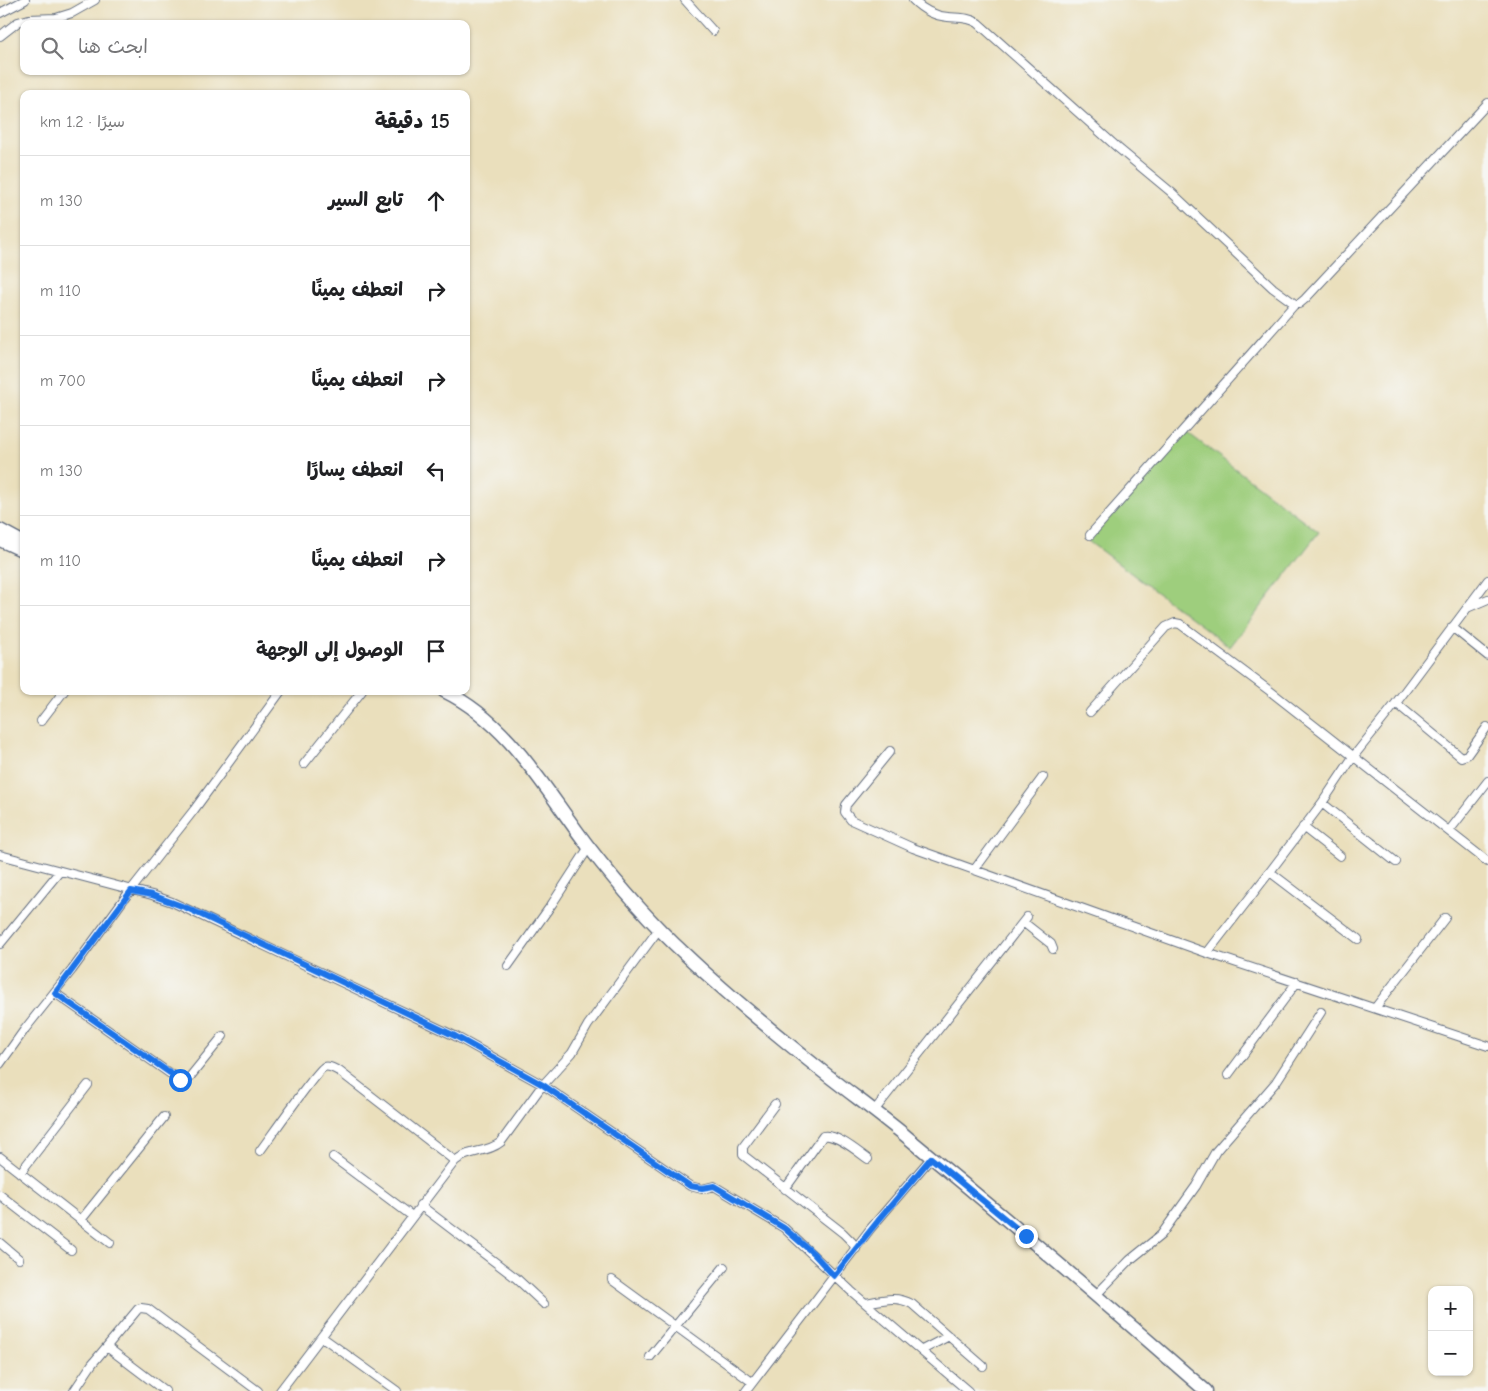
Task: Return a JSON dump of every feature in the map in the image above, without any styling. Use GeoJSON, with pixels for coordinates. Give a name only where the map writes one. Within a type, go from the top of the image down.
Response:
{"type":"FeatureCollection","features":[{"type":"Feature","properties":{"kind":"main road"},"geometry":{"type":"LineString","coordinates":[[0,530],[20,541]]}},
{"type":"Feature","properties":{"kind":"main road"},"geometry":{"type":"LineString","coordinates":[[0,540],[20,550]]}},
{"type":"Feature","properties":{"kind":"main road"},"geometry":{"type":"LineString","coordinates":[[451,695],[473,708],[504,735],[535,772],[589,847],[659,929],[719,985],[765,1025],[1016,1227],[1206,1391]]}},
{"type":"Feature","properties":{"kind":"street"},"geometry":{"type":"LineString","coordinates":[[0,13],[25,0]]}},
{"type":"Feature","properties":{"kind":"street"},"geometry":{"type":"LineString","coordinates":[[25,20],[56,18],[72,13],[95,0]]}},
{"type":"Feature","properties":{"kind":"street"},"geometry":{"type":"LineString","coordinates":[[685,0],[713,31]]}},
{"type":"Feature","properties":{"kind":"street"},"geometry":{"type":"LineString","coordinates":[[913,0],[921,7],[936,14],[969,19],[978,23],[1118,148],[1171,192],[1274,288],[1295,304]]}},
{"type":"Feature","properties":{"kind":"street"},"geometry":{"type":"LineString","coordinates":[[0,36],[20,21]]}},
{"type":"Feature","properties":{"kind":"street"},"geometry":{"type":"LineString","coordinates":[[1090,535],[1295,304],[1299,304],[1305,299],[1488,103]]}},
{"type":"Feature","properties":{"kind":"street"},"geometry":{"type":"LineString","coordinates":[[1206,953],[1270,872],[1322,803],[1353,756],[1488,580]]}},
{"type":"Feature","properties":{"kind":"street"},"geometry":{"type":"LineString","coordinates":[[1467,608],[1488,599]]}},
{"type":"Feature","properties":{"kind":"street"},"geometry":{"type":"LineString","coordinates":[[1090,712],[1166,627],[1175,623],[1194,634],[1488,862]]}},
{"type":"Feature","properties":{"kind":"street"},"geometry":{"type":"LineString","coordinates":[[1452,628],[1488,656]]}},
{"type":"Feature","properties":{"kind":"street"},"geometry":{"type":"LineString","coordinates":[[40,721],[61,695]]}},
{"type":"Feature","properties":{"kind":"street"},"geometry":{"type":"LineString","coordinates":[[0,1064],[183,825],[278,695]]}},
{"type":"Feature","properties":{"kind":"street"},"geometry":{"type":"LineString","coordinates":[[304,764],[359,695]]}},
{"type":"Feature","properties":{"kind":"street"},"geometry":{"type":"LineString","coordinates":[[1396,702],[1461,756],[1467,755],[1487,727]]}},
{"type":"Feature","properties":{"kind":"street"},"geometry":{"type":"LineString","coordinates":[[890,752],[846,805],[844,810],[846,816],[854,822],[913,848],[1206,953],[1488,1046]]}},
{"type":"Feature","properties":{"kind":"street"},"geometry":{"type":"LineString","coordinates":[[974,870],[1043,777]]}},
{"type":"Feature","properties":{"kind":"street"},"geometry":{"type":"LineString","coordinates":[[1449,832],[1488,781]]}},
{"type":"Feature","properties":{"kind":"street"},"geometry":{"type":"LineString","coordinates":[[1322,803],[1396,862]]}},
{"type":"Feature","properties":{"kind":"street"},"geometry":{"type":"LineString","coordinates":[[1304,827],[1340,856]]}},
{"type":"Feature","properties":{"kind":"street"},"geometry":{"type":"LineString","coordinates":[[508,966],[589,847]]}},
{"type":"Feature","properties":{"kind":"street"},"geometry":{"type":"LineString","coordinates":[[0,855],[172,902],[455,1036],[543,1085],[690,1186],[702,1188],[714,1186],[780,1224],[799,1240],[834,1276],[968,1391]]}},
{"type":"Feature","properties":{"kind":"street"},"geometry":{"type":"LineString","coordinates":[[0,944],[60,871]]}},
{"type":"Feature","properties":{"kind":"street"},"geometry":{"type":"LineString","coordinates":[[1270,872],[1358,940]]}},
{"type":"Feature","properties":{"kind":"street"},"geometry":{"type":"LineString","coordinates":[[1375,1008],[1445,918]]}},
{"type":"Feature","properties":{"kind":"street"},"geometry":{"type":"LineString","coordinates":[[874,1111],[1025,920],[1051,944],[1053,949]]}},
{"type":"Feature","properties":{"kind":"street"},"geometry":{"type":"LineString","coordinates":[[280,1391],[455,1161],[463,1156],[498,1145],[543,1085],[572,1052],[588,1025],[659,929]]}},
{"type":"Feature","properties":{"kind":"street"},"geometry":{"type":"LineString","coordinates":[[1228,1075],[1297,982]]}},
{"type":"Feature","properties":{"kind":"street"},"geometry":{"type":"LineString","coordinates":[[55,993],[180,1080],[185,1081],[189,1078],[224,1036]]}},
{"type":"Feature","properties":{"kind":"street"},"geometry":{"type":"LineString","coordinates":[[1096,1296],[1130,1260],[1161,1235],[1196,1186],[1216,1151],[1276,1082],[1321,1012]]}},
{"type":"Feature","properties":{"kind":"street"},"geometry":{"type":"LineString","coordinates":[[260,1151],[308,1085],[327,1066],[339,1071],[455,1161]]}},
{"type":"Feature","properties":{"kind":"street"},"geometry":{"type":"LineString","coordinates":[[20,1173],[88,1085]]}},
{"type":"Feature","properties":{"kind":"street"},"geometry":{"type":"LineString","coordinates":[[775,1104],[743,1147],[742,1152],[744,1156],[843,1233],[856,1249]]}},
{"type":"Feature","properties":{"kind":"street"},"geometry":{"type":"LineString","coordinates":[[81,1220],[164,1117]]}},
{"type":"Feature","properties":{"kind":"street"},"geometry":{"type":"LineString","coordinates":[[785,1189],[823,1136],[840,1140],[868,1160]]}},
{"type":"Feature","properties":{"kind":"street"},"geometry":{"type":"LineString","coordinates":[[0,1157],[110,1243]]}},
{"type":"Feature","properties":{"kind":"street"},"geometry":{"type":"LineString","coordinates":[[332,1157],[412,1216]]}},
{"type":"Feature","properties":{"kind":"street"},"geometry":{"type":"LineString","coordinates":[[746,1391],[834,1276],[931,1158]]}},
{"type":"Feature","properties":{"kind":"street"},"geometry":{"type":"LineString","coordinates":[[0,1195],[71,1250]]}},
{"type":"Feature","properties":{"kind":"street"},"geometry":{"type":"LineString","coordinates":[[420,1205],[516,1278],[544,1304]]}},
{"type":"Feature","properties":{"kind":"street"},"geometry":{"type":"LineString","coordinates":[[0,1243],[19,1259]]}},
{"type":"Feature","properties":{"kind":"street"},"geometry":{"type":"LineString","coordinates":[[650,1357],[724,1267]]}},
{"type":"Feature","properties":{"kind":"street"},"geometry":{"type":"LineString","coordinates":[[612,1280],[752,1382]]}},
{"type":"Feature","properties":{"kind":"street"},"geometry":{"type":"LineString","coordinates":[[866,1303],[889,1298],[904,1299],[984,1366]]}},
{"type":"Feature","properties":{"kind":"street"},"geometry":{"type":"LineString","coordinates":[[74,1391],[86,1372],[138,1309],[145,1308],[258,1391]]}},
{"type":"Feature","properties":{"kind":"street"},"geometry":{"type":"LineString","coordinates":[[922,1350],[949,1336]]}},
{"type":"Feature","properties":{"kind":"street"},"geometry":{"type":"LineString","coordinates":[[322,1337],[398,1391]]}},
{"type":"Feature","properties":{"kind":"street"},"geometry":{"type":"LineString","coordinates":[[107,1347],[165,1391]]}},
{"type":"Feature","properties":{"kind":"green space"},"geometry":{"type":"Polygon","coordinates":[[[1184,430],[1319,532],[1230,647],[1088,541],[1184,430]]]}},
{"type":"Feature","properties":{"kind":"route"},"geometry":{"type":"LineString","coordinates":[[180,1080],[55,993],[131,891],[152,895],[187,908],[225,928],[320,970],[455,1036],[543,1085],[690,1186],[697,1188],[714,1186],[766,1218],[780,1224],[813,1253],[834,1276],[931,1158],[1026,1236]]}}]}
